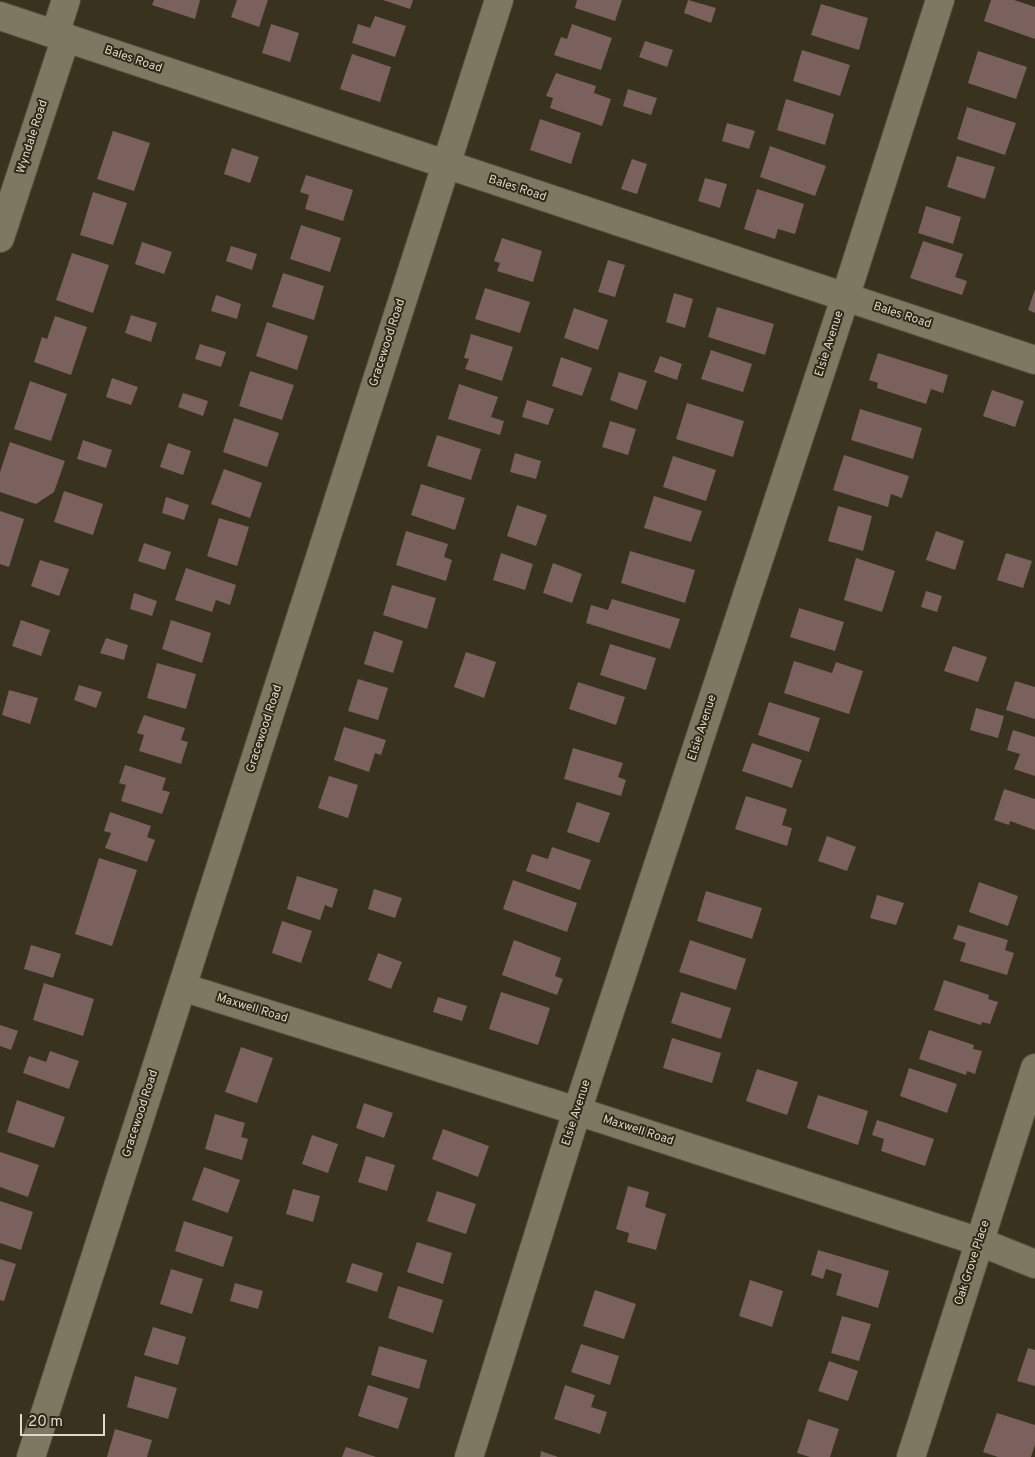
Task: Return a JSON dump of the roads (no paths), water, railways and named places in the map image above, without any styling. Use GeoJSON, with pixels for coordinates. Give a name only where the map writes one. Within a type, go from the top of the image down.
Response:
{"type":"FeatureCollection","features":[{"type":"Feature","properties":{"kind":"street","name":"Wyndale Road"},"geometry":{"type":"LineString","coordinates":[[0,238],[61,36],[66,0]]}},
{"type":"Feature","properties":{"kind":"street","name":"Gracewood Road"},"geometry":{"type":"LineString","coordinates":[[31,1457],[499,0]]}},
{"type":"Feature","properties":{"kind":"street","name":"Elsie Avenue"},"geometry":{"type":"LineString","coordinates":[[469,1457],[577,1111],[845,298],[940,0]]}},
{"type":"Feature","properties":{"kind":"street","name":"Bales Road"},"geometry":{"type":"LineString","coordinates":[[0,16],[1035,360]]}},
{"type":"Feature","properties":{"kind":"street","name":"Maxwell Road"},"geometry":{"type":"LineString","coordinates":[[182,987],[577,1111],[980,1242],[1035,1264]]}},
{"type":"Feature","properties":{"kind":"street","name":"Oak Grove Place"},"geometry":{"type":"LineString","coordinates":[[911,1457],[1035,1068]]}}]}
